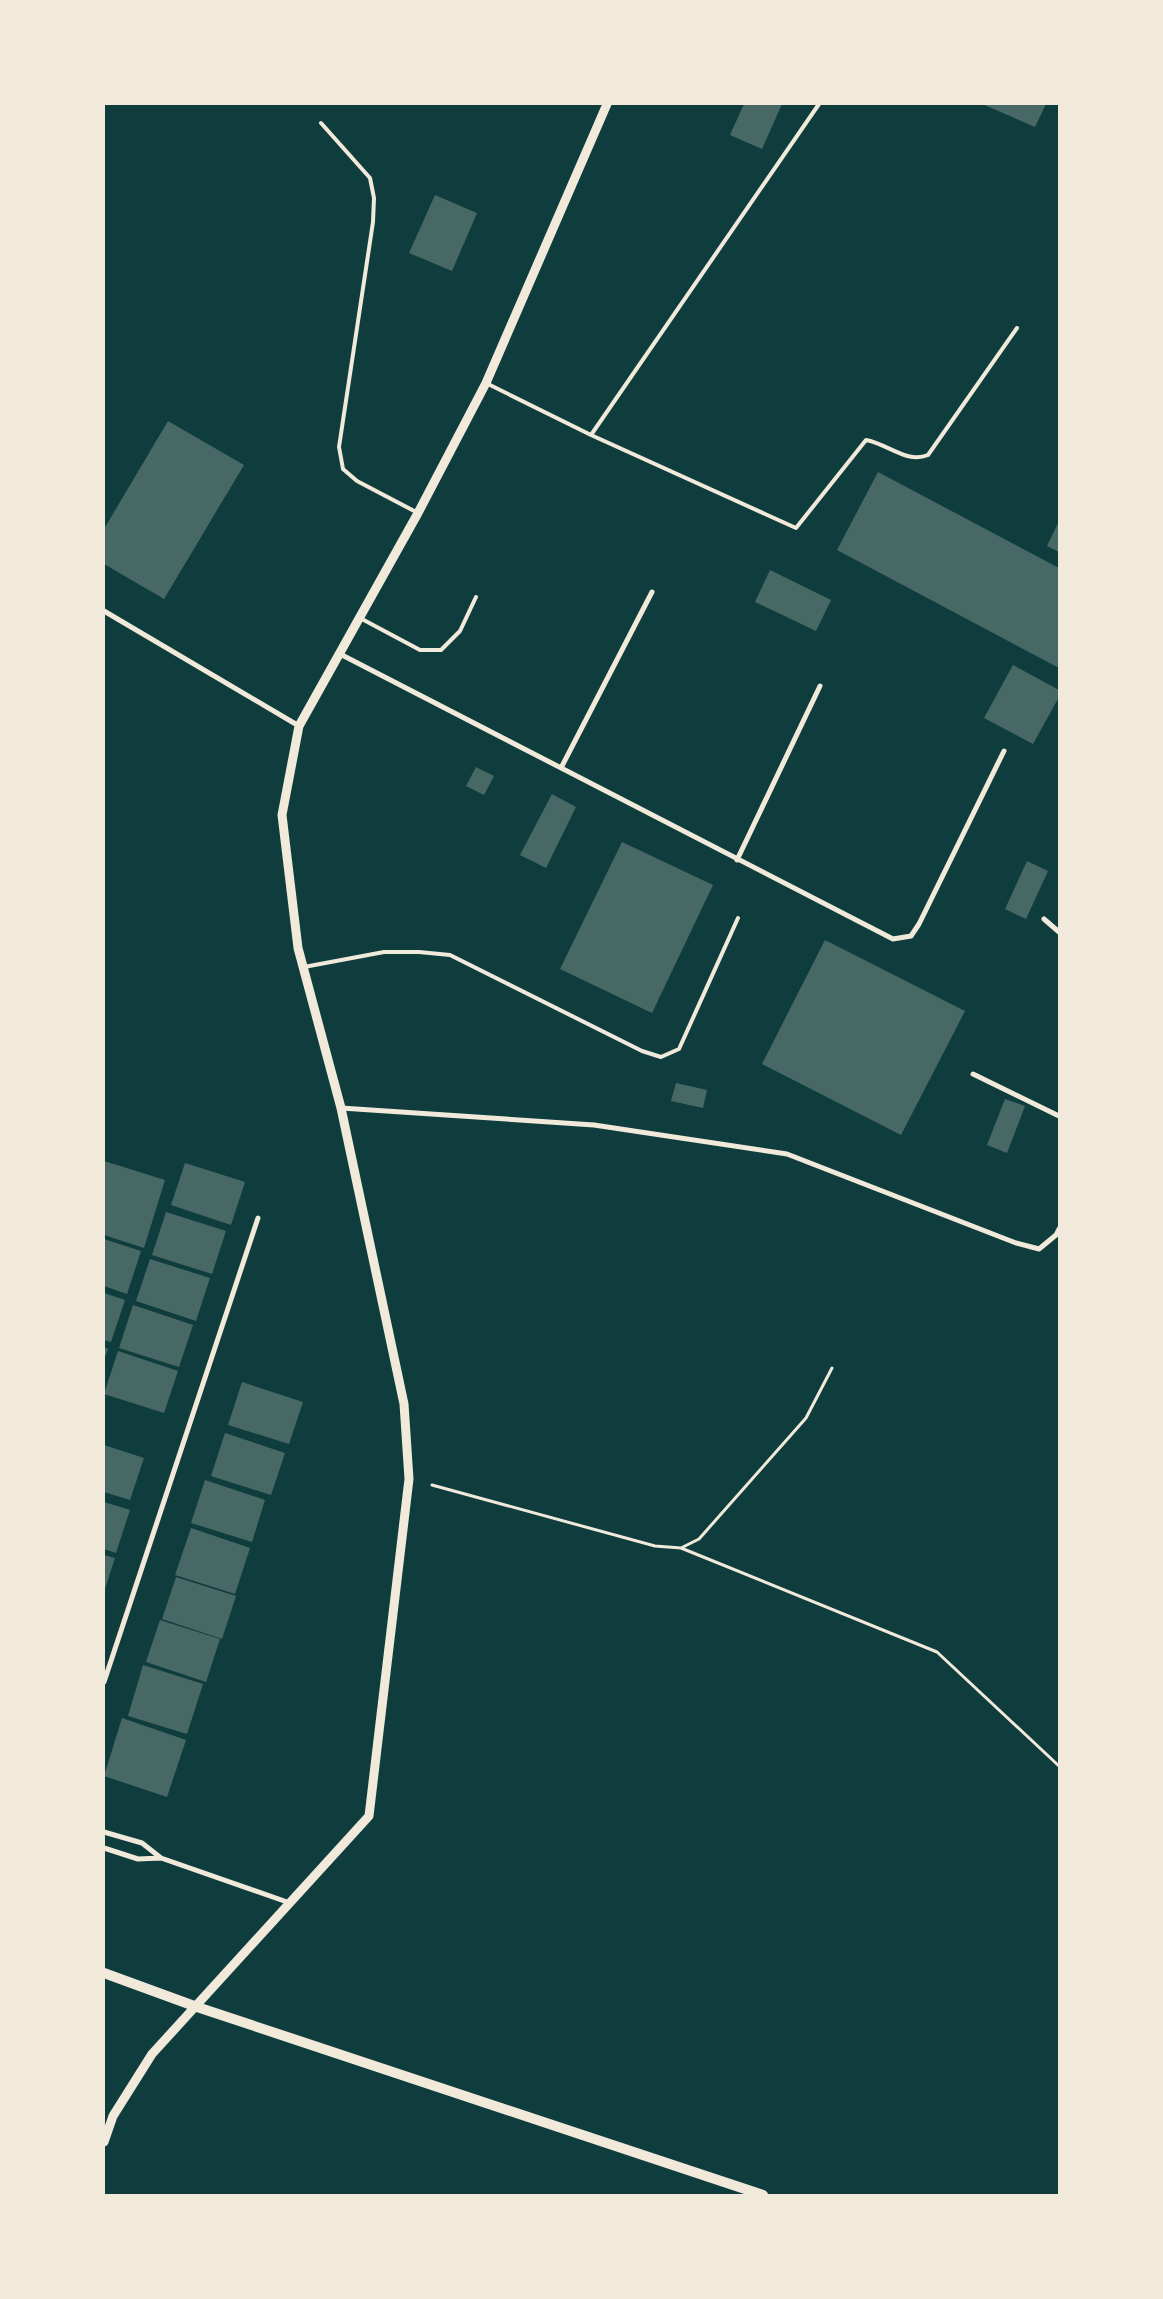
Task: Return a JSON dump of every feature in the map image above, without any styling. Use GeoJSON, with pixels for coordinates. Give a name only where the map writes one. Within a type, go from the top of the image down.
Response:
{"type":"FeatureCollection","features":[{"type":"Feature","properties":{"kind":"main road"},"geometry":{"type":"LineString","coordinates":[[104,1973],[197,2007],[763,2195]]}},
{"type":"Feature","properties":{"kind":"street"},"geometry":{"type":"LineString","coordinates":[[104,2142],[113,2116],[152,2054],[197,2007],[369,1816],[409,1479],[404,1404],[341,1108],[298,948],[282,815],[299,726],[418,513],[486,383],[607,104]]}},
{"type":"Feature","properties":{"kind":"street"},"geometry":{"type":"LineString","coordinates":[[561,768],[652,592]]}},
{"type":"Feature","properties":{"kind":"street"},"geometry":{"type":"LineString","coordinates":[[104,611],[299,726]]}},
{"type":"Feature","properties":{"kind":"street"},"geometry":{"type":"LineString","coordinates":[[340,654],[893,939],[911,936],[1004,751]]}},
{"type":"Feature","properties":{"kind":"street"},"geometry":{"type":"LineString","coordinates":[[737,860],[820,686]]}},
{"type":"Feature","properties":{"kind":"street"},"geometry":{"type":"LineString","coordinates":[[1044,919],[1059,932]]}},
{"type":"Feature","properties":{"kind":"street"},"geometry":{"type":"LineString","coordinates":[[973,1074],[1059,1116]]}},
{"type":"Feature","properties":{"kind":"street"},"geometry":{"type":"LineString","coordinates":[[341,1108],[594,1125],[787,1154],[1016,1243],[1039,1250],[1056,1235],[1059,1228]]}},
{"type":"Feature","properties":{"kind":"street"},"geometry":{"type":"LineString","coordinates":[[104,1682],[258,1218]]}},
{"type":"Feature","properties":{"kind":"street"},"geometry":{"type":"LineString","coordinates":[[104,1832],[142,1843],[161,1858],[290,1903]]}},
{"type":"Feature","properties":{"kind":"street"},"geometry":{"type":"LineString","coordinates":[[104,1848],[138,1859],[161,1858]]}},
{"type":"Feature","properties":{"kind":"lane"},"geometry":{"type":"LineString","coordinates":[[590,435],[819,104]]}},
{"type":"Feature","properties":{"kind":"lane"},"geometry":{"type":"LineString","coordinates":[[321,123],[370,178],[374,198],[373,222],[339,448],[343,468],[357,481],[418,513]]}},
{"type":"Feature","properties":{"kind":"lane"},"geometry":{"type":"LineString","coordinates":[[486,383],[590,435],[796,528],[866,440],[877,442],[905,456],[918,460],[928,455],[1017,328]]}},
{"type":"Feature","properties":{"kind":"lane"},"geometry":{"type":"LineString","coordinates":[[360,618],[420,650],[442,650],[460,631],[476,597]]}},
{"type":"Feature","properties":{"kind":"lane"},"geometry":{"type":"LineString","coordinates":[[304,967],[384,952],[419,952],[450,955],[642,1051],[661,1057],[679,1049],[738,918]]}},
{"type":"Feature","properties":{"kind":"path"},"geometry":{"type":"LineString","coordinates":[[681,1548],[700,1539],[806,1418],[832,1368]]}},
{"type":"Feature","properties":{"kind":"path"},"geometry":{"type":"LineString","coordinates":[[409,1479],[655,1546],[681,1548],[937,1652],[1059,1766]]}},
{"type":"Feature","properties":{"kind":"building"},"geometry":{"type":"Polygon","coordinates":[[[744,104],[782,104],[762,149],[730,135],[744,104]]]}},
{"type":"Feature","properties":{"kind":"building"},"geometry":{"type":"Polygon","coordinates":[[[982,104],[1046,104],[1035,127],[982,104]]]}},
{"type":"Feature","properties":{"kind":"building"},"geometry":{"type":"Polygon","coordinates":[[[435,195],[477,213],[452,271],[409,253],[435,195]]]}},
{"type":"Feature","properties":{"kind":"building"},"geometry":{"type":"Polygon","coordinates":[[[168,421],[244,465],[164,599],[104,564],[104,529],[168,421]]]}},
{"type":"Feature","properties":{"kind":"building"},"geometry":{"type":"Polygon","coordinates":[[[878,472],[1059,568],[1059,668],[837,550],[878,472]]]}},
{"type":"Feature","properties":{"kind":"building"},"geometry":{"type":"Polygon","coordinates":[[[1059,521],[1059,552],[1047,546],[1059,521]]]}},
{"type":"Feature","properties":{"kind":"building"},"geometry":{"type":"Polygon","coordinates":[[[770,570],[831,600],[816,631],[755,602],[770,570]]]}},
{"type":"Feature","properties":{"kind":"building"},"geometry":{"type":"Polygon","coordinates":[[[1013,665],[1059,690],[1059,697],[1033,744],[984,718],[1013,665]]]}},
{"type":"Feature","properties":{"kind":"building"},"geometry":{"type":"Polygon","coordinates":[[[476,767],[494,776],[484,795],[466,786],[476,767]]]}},
{"type":"Feature","properties":{"kind":"building"},"geometry":{"type":"Polygon","coordinates":[[[552,794],[576,807],[546,868],[520,855],[552,794]]]}},
{"type":"Feature","properties":{"kind":"building"},"geometry":{"type":"Polygon","coordinates":[[[622,842],[713,885],[652,1013],[560,969],[622,842]]]}},
{"type":"Feature","properties":{"kind":"building"},"geometry":{"type":"Polygon","coordinates":[[[1027,861],[1048,871],[1026,919],[1005,909],[1027,861]]]}},
{"type":"Feature","properties":{"kind":"building"},"geometry":{"type":"Polygon","coordinates":[[[825,940],[965,1011],[901,1135],[762,1064],[825,940]]]}},
{"type":"Feature","properties":{"kind":"building"},"geometry":{"type":"Polygon","coordinates":[[[676,1083],[707,1090],[703,1108],[671,1101],[676,1083]]]}},
{"type":"Feature","properties":{"kind":"building"},"geometry":{"type":"Polygon","coordinates":[[[1005,1099],[1025,1106],[1007,1153],[987,1145],[1005,1099]]]}},
{"type":"Feature","properties":{"kind":"building"},"geometry":{"type":"Polygon","coordinates":[[[104,1161],[165,1180],[144,1248],[104,1235],[104,1161]]]}},
{"type":"Feature","properties":{"kind":"building"},"geometry":{"type":"Polygon","coordinates":[[[185,1163],[245,1182],[231,1225],[171,1205],[185,1163]]]}},
{"type":"Feature","properties":{"kind":"building"},"geometry":{"type":"Polygon","coordinates":[[[166,1212],[226,1231],[212,1274],[152,1255],[166,1212]]]}},
{"type":"Feature","properties":{"kind":"building"},"geometry":{"type":"Polygon","coordinates":[[[104,1239],[141,1251],[127,1294],[104,1286],[104,1239]]]}},
{"type":"Feature","properties":{"kind":"building"},"geometry":{"type":"Polygon","coordinates":[[[150,1259],[210,1278],[196,1321],[136,1301],[150,1259]]]}},
{"type":"Feature","properties":{"kind":"building"},"geometry":{"type":"Polygon","coordinates":[[[104,1293],[125,1300],[111,1342],[104,1340],[104,1293]]]}},
{"type":"Feature","properties":{"kind":"building"},"geometry":{"type":"Polygon","coordinates":[[[133,1305],[193,1325],[179,1367],[119,1348],[133,1305]]]}},
{"type":"Feature","properties":{"kind":"building"},"geometry":{"type":"Polygon","coordinates":[[[104,1347],[108,1349],[104,1360],[104,1347]]]}},
{"type":"Feature","properties":{"kind":"building"},"geometry":{"type":"Polygon","coordinates":[[[118,1351],[178,1371],[164,1413],[104,1394],[118,1351]]]}},
{"type":"Feature","properties":{"kind":"building"},"geometry":{"type":"Polygon","coordinates":[[[242,1382],[303,1402],[289,1444],[228,1425],[242,1382]]]}},
{"type":"Feature","properties":{"kind":"building"},"geometry":{"type":"Polygon","coordinates":[[[225,1433],[285,1453],[271,1495],[211,1476],[225,1433]]]}},
{"type":"Feature","properties":{"kind":"building"},"geometry":{"type":"Polygon","coordinates":[[[104,1445],[144,1458],[130,1500],[104,1492],[104,1445]]]}},
{"type":"Feature","properties":{"kind":"building"},"geometry":{"type":"Polygon","coordinates":[[[205,1480],[265,1500],[252,1542],[191,1523],[205,1480]]]}},
{"type":"Feature","properties":{"kind":"building"},"geometry":{"type":"Polygon","coordinates":[[[104,1502],[130,1510],[116,1553],[104,1549],[104,1502]]]}},
{"type":"Feature","properties":{"kind":"building"},"geometry":{"type":"Polygon","coordinates":[[[191,1528],[250,1548],[235,1594],[175,1575],[191,1528]]]}},
{"type":"Feature","properties":{"kind":"building"},"geometry":{"type":"Polygon","coordinates":[[[104,1555],[115,1558],[104,1592],[104,1555]]]}},
{"type":"Feature","properties":{"kind":"building"},"geometry":{"type":"Polygon","coordinates":[[[176,1577],[236,1596],[222,1639],[162,1619],[176,1577]]]}},
{"type":"Feature","properties":{"kind":"building"},"geometry":{"type":"Polygon","coordinates":[[[160,1620],[220,1639],[206,1682],[146,1662],[160,1620]]]}},
{"type":"Feature","properties":{"kind":"building"},"geometry":{"type":"Polygon","coordinates":[[[143,1665],[203,1684],[187,1734],[128,1716],[143,1665]]]}},
{"type":"Feature","properties":{"kind":"building"},"geometry":{"type":"Polygon","coordinates":[[[122,1718],[186,1740],[167,1797],[104,1776],[122,1718]]]}}]}
